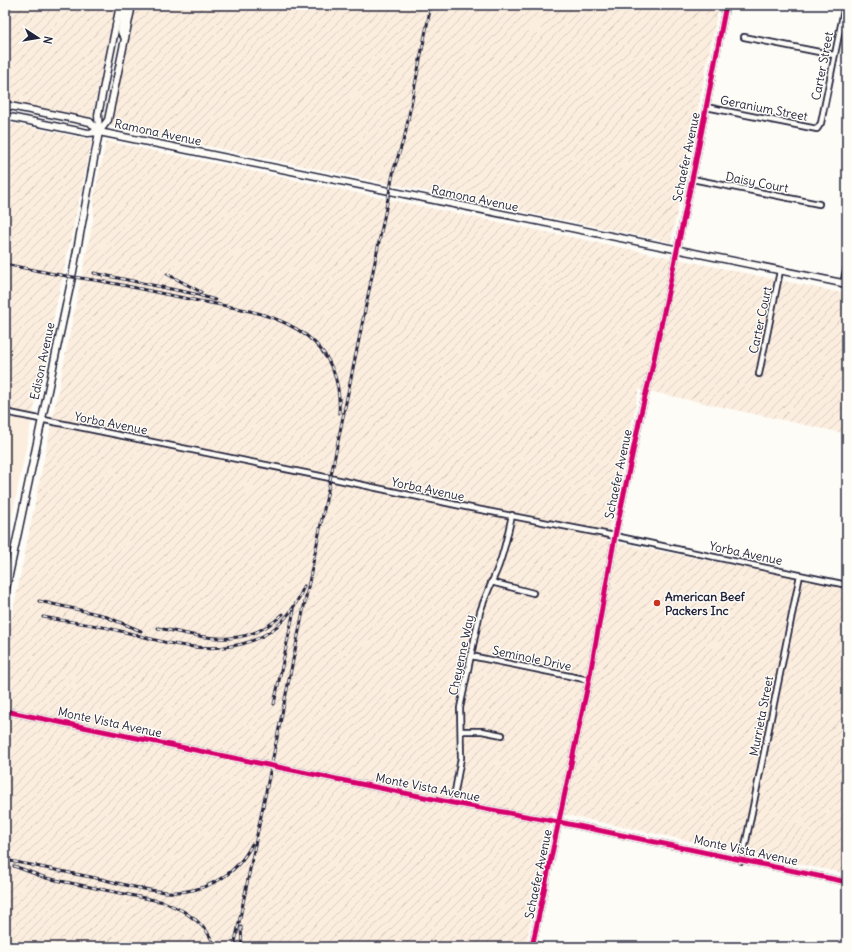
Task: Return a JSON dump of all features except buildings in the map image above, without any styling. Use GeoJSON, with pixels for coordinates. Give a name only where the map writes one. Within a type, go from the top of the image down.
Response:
{"type":"FeatureCollection","features":[{"type":"Feature","properties":{"kind":"main road","name":"Edison Avenue"},"geometry":{"type":"LineString","coordinates":[[5,594],[72,277],[99,132],[98,115],[120,5]]}},
{"type":"Feature","properties":{"kind":"main road"},"geometry":{"type":"LineString","coordinates":[[125,38],[122,31],[126,5]]}},
{"type":"Feature","properties":{"kind":"main road","name":"Edison Avenue"},"geometry":{"type":"LineString","coordinates":[[99,132],[108,120],[132,5]]}},
{"type":"Feature","properties":{"kind":"main road","name":"Ramona Avenue"},"geometry":{"type":"LineString","coordinates":[[5,105],[90,122],[99,132]]}},
{"type":"Feature","properties":{"kind":"main road","name":"Ramona Avenue"},"geometry":{"type":"LineString","coordinates":[[5,116],[88,133],[99,132],[845,284]]}},
{"type":"Feature","properties":{"kind":"street","name":"Schaefer Avenue"},"geometry":{"type":"LineString","coordinates":[[532,946],[589,680],[616,536],[692,179],[726,5]]}},
{"type":"Feature","properties":{"kind":"street","name":"Carter Street"},"geometry":{"type":"LineString","coordinates":[[817,129],[821,123],[845,5]]}},
{"type":"Feature","properties":{"kind":"street"},"geometry":{"type":"LineString","coordinates":[[744,37],[834,55]]}},
{"type":"Feature","properties":{"kind":"street","name":"Geranium Street"},"geometry":{"type":"LineString","coordinates":[[706,107],[817,129]]}},
{"type":"Feature","properties":{"kind":"street","name":"Daisy Court"},"geometry":{"type":"LineString","coordinates":[[692,179],[819,204]]}},
{"type":"Feature","properties":{"kind":"street"},"geometry":{"type":"LineString","coordinates":[[845,284],[847,266]]}},
{"type":"Feature","properties":{"kind":"street","name":"Carter Court"},"geometry":{"type":"LineString","coordinates":[[759,374],[780,271]]}},
{"type":"Feature","properties":{"kind":"street","name":"Yorba Avenue"},"geometry":{"type":"LineString","coordinates":[[5,412],[314,474],[466,507],[616,536],[847,585]]}},
{"type":"Feature","properties":{"kind":"street","name":"Cheyenne Way"},"geometry":{"type":"LineString","coordinates":[[452,803],[461,758],[460,708],[480,612],[505,546],[512,516]]}},
{"type":"Feature","properties":{"kind":"street","name":"Murrieta Street"},"geometry":{"type":"LineString","coordinates":[[742,861],[800,575]]}},
{"type":"Feature","properties":{"kind":"street"},"geometry":{"type":"LineString","coordinates":[[491,582],[533,593]]}},
{"type":"Feature","properties":{"kind":"street","name":"Seminole Drive"},"geometry":{"type":"LineString","coordinates":[[472,656],[589,680]]}},
{"type":"Feature","properties":{"kind":"street","name":"Monte Vista Avenue"},"geometry":{"type":"LineString","coordinates":[[5,711],[452,803],[559,822],[847,882]]}},
{"type":"Feature","properties":{"kind":"street"},"geometry":{"type":"LineString","coordinates":[[461,730],[482,731],[502,736]]}},
{"type":"Feature","properties":{"kind":"street"},"geometry":{"type":"LineString","coordinates":[[532,946],[542,947]]}},
{"type":"Feature","properties":{"kind":"shaded area"},"geometry":{"type":"Polygon","coordinates":[[[5,5],[116,5],[92,118],[5,101],[5,5]]]}},
{"type":"Feature","properties":{"kind":"shaded area"},"geometry":{"type":"Polygon","coordinates":[[[135,5],[719,5],[671,242],[110,126],[135,5]]]}},
{"type":"Feature","properties":{"kind":"shaded area"},"geometry":{"type":"Polygon","coordinates":[[[5,122],[92,140],[31,423],[5,418],[5,122]]]}},
{"type":"Feature","properties":{"kind":"shaded area"},"geometry":{"type":"Polygon","coordinates":[[[106,141],[847,294],[847,434],[639,389],[607,541],[847,587],[847,874],[552,812],[526,945],[533,947],[5,947],[5,650],[93,220],[94,197],[106,141]]]}},
{"type":"Feature","properties":{"kind":"shaded area"},"geometry":{"type":"Polygon","coordinates":[[[5,418],[31,423],[5,551],[5,418]]]}},
{"type":"Feature","properties":{"kind":"railway"},"geometry":{"type":"LineString","coordinates":[[234,947],[394,169],[405,135],[431,5]]}},
{"type":"Feature","properties":{"kind":"railway"},"geometry":{"type":"LineString","coordinates":[[5,264],[251,311],[280,321],[307,336],[316,344],[329,361],[338,391],[339,413]]}},
{"type":"Feature","properties":{"kind":"railway"},"geometry":{"type":"LineString","coordinates":[[94,273],[195,294],[215,300]]}},
{"type":"Feature","properties":{"kind":"railway"},"geometry":{"type":"LineString","coordinates":[[167,274],[201,292]]}},
{"type":"Feature","properties":{"kind":"railway"},"geometry":{"type":"LineString","coordinates":[[43,617],[101,627],[179,645],[199,647],[237,645],[254,640],[270,632],[283,620],[295,605],[304,586]]}},
{"type":"Feature","properties":{"kind":"railway"},"geometry":{"type":"LineString","coordinates":[[39,601],[102,615],[141,631]]}},
{"type":"Feature","properties":{"kind":"railway"},"geometry":{"type":"LineString","coordinates":[[274,704],[294,610]]}},
{"type":"Feature","properties":{"kind":"railway"},"geometry":{"type":"LineString","coordinates":[[158,628],[207,637],[238,637],[253,633],[268,626],[283,614]]}},
{"type":"Feature","properties":{"kind":"railway"},"geometry":{"type":"LineString","coordinates":[[5,860],[101,879],[142,889],[180,892],[193,890],[217,881],[237,866],[252,844]]}},
{"type":"Feature","properties":{"kind":"railway"},"geometry":{"type":"LineString","coordinates":[[14,866],[46,878],[164,902],[183,911],[197,921]]}},
{"type":"Feature","properties":{"kind":"railway"},"geometry":{"type":"LineString","coordinates":[[193,917],[206,930],[216,947]]}},
{"type":"Feature","properties":{"kind":"railway"},"geometry":{"type":"LineString","coordinates":[[241,927],[242,947]]}},
{"type":"Feature","properties":{"kind":"cycle path"},"geometry":{"type":"LineString","coordinates":[[532,947],[589,680],[615,536],[695,165],[726,5]]}},
{"type":"Feature","properties":{"kind":"cycle path"},"geometry":{"type":"LineString","coordinates":[[5,711],[453,803],[559,822],[847,882]]}},
{"type":"Feature","properties":{"kind":"place","name":"American Beef Packers Inc"},"geometry":{"type":"Point","coordinates":[657,603]}}]}
